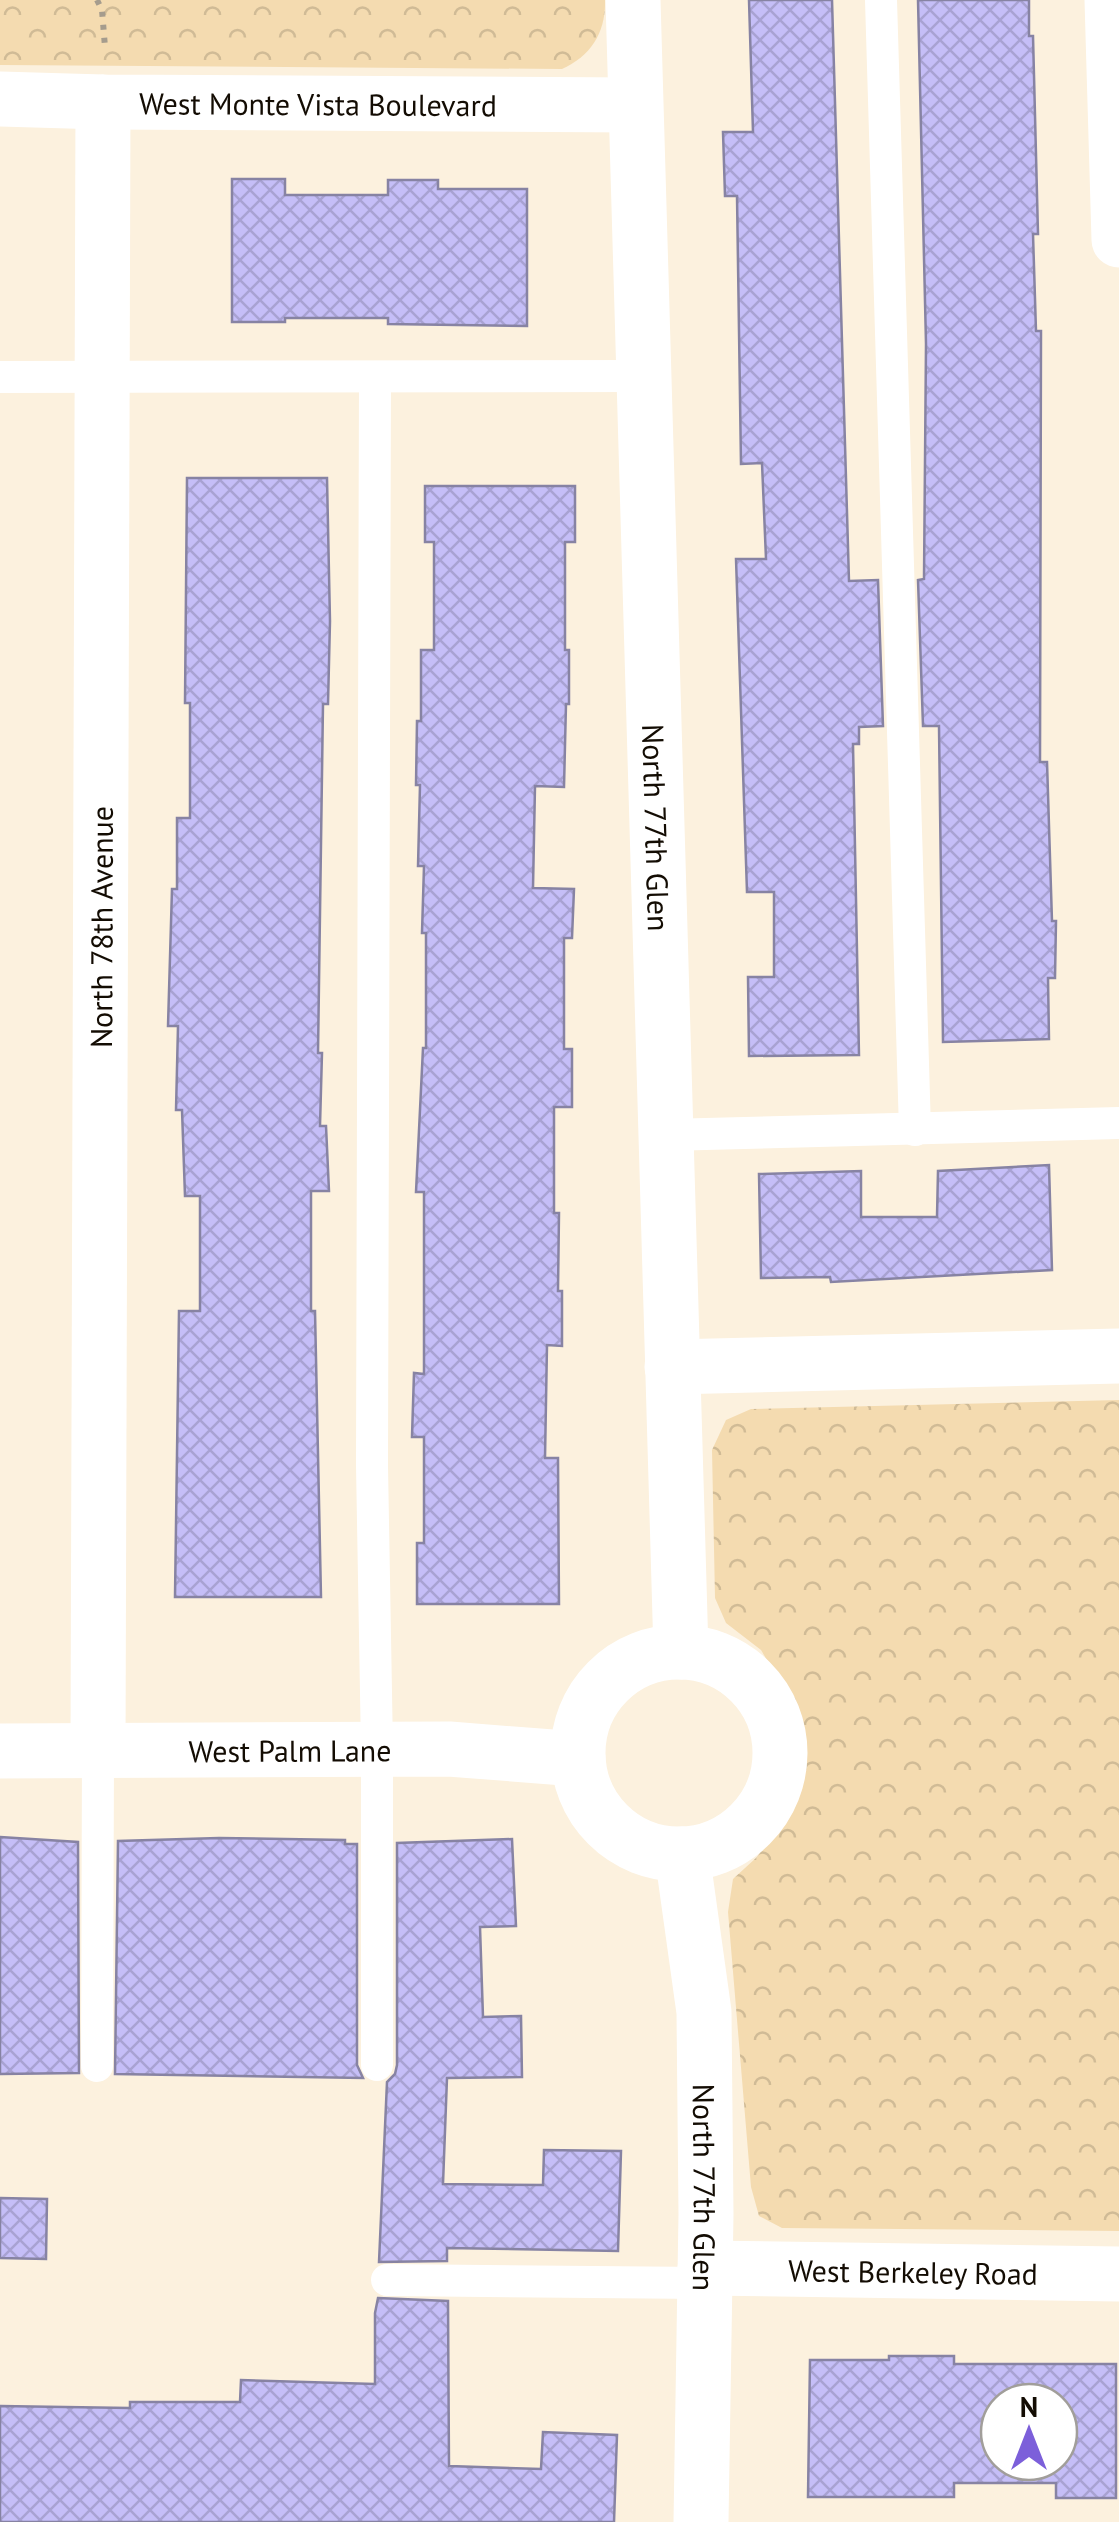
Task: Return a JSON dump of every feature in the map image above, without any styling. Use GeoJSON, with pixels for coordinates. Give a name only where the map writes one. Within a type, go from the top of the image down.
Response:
{"type":"FeatureCollection","features":[{"type":"Feature","properties":{"kind":"street","name":"North 77th Glen"},"geometry":{"type":"LineString","coordinates":[[633,0],[681,1652]]}},
{"type":"Feature","properties":{"kind":"street"},"geometry":{"type":"LineString","coordinates":[[1112,0],[1119,240]]}},
{"type":"Feature","properties":{"kind":"street","name":"West Monte Vista Boulevard"},"geometry":{"type":"LineString","coordinates":[[0,99],[104,77],[634,105]]}},
{"type":"Feature","properties":{"kind":"street","name":"North 78th Avenue"},"geometry":{"type":"LineString","coordinates":[[98,1750],[104,77]]}},
{"type":"Feature","properties":{"kind":"street"},"geometry":{"type":"LineString","coordinates":[[672,1367],[1119,1356]]}},
{"type":"Feature","properties":{"kind":"street"},"geometry":{"type":"LineString","coordinates":[[681,1652],[708,1656],[734,1668],[751,1682],[766,1701],[777,1727],[780,1753],[777,1780],[758,1816],[740,1834],[717,1847],[682,1854],[651,1850],[622,1838],[600,1816],[584,1789],[578,1759],[581,1725],[596,1696],[618,1672],[648,1656],[681,1652]]}},
{"type":"Feature","properties":{"kind":"street","name":"West Palm Lane"},"geometry":{"type":"LineString","coordinates":[[0,1750],[448,1750],[578,1759]]}},
{"type":"Feature","properties":{"kind":"street","name":"North 77th Glen"},"geometry":{"type":"LineString","coordinates":[[682,1854],[704,2012],[706,2276],[701,2522]]}},
{"type":"Feature","properties":{"kind":"street","name":"West Berkeley Road"},"geometry":{"type":"LineString","coordinates":[[706,2276],[1119,2274]]}},
{"type":"Feature","properties":{"kind":"lane"},"geometry":{"type":"LineString","coordinates":[[881,0],[915,1130]]}},
{"type":"Feature","properties":{"kind":"lane"},"geometry":{"type":"LineString","coordinates":[[0,377],[642,376]]}},
{"type":"Feature","properties":{"kind":"lane"},"geometry":{"type":"LineString","coordinates":[[375,378],[372,1465],[377,2065]]}},
{"type":"Feature","properties":{"kind":"lane"},"geometry":{"type":"LineString","coordinates":[[666,1135],[1119,1123]]}},
{"type":"Feature","properties":{"kind":"lane"},"geometry":{"type":"LineString","coordinates":[[97,2066],[98,1750]]}},
{"type":"Feature","properties":{"kind":"lane"},"geometry":{"type":"LineString","coordinates":[[387,2280],[706,2276]]}},
{"type":"Feature","properties":{"kind":"path"},"geometry":{"type":"LineString","coordinates":[[96,0],[102,10],[104,77]]}},
{"type":"Feature","properties":{"kind":"green space"},"geometry":{"type":"Polygon","coordinates":[[[0,0],[605,0],[605,12],[589,50],[562,69],[0,65],[0,0]]]}},
{"type":"Feature","properties":{"kind":"green space"},"geometry":{"type":"Polygon","coordinates":[[[1119,1400],[1119,2231],[782,2228],[759,2216],[751,2187],[728,1912],[733,1879],[757,1857],[778,1828],[795,1789],[800,1737],[786,1692],[761,1650],[726,1623],[715,1598],[712,1450],[726,1420],[751,1409],[1119,1400]]]}},
{"type":"Feature","properties":{"kind":"building"},"geometry":{"type":"Polygon","coordinates":[[[749,0],[832,0],[849,581],[878,580],[883,726],[859,727],[859,744],[853,744],[859,1055],[749,1056],[748,977],[774,977],[774,892],[747,892],[736,559],[766,559],[762,463],[741,464],[737,196],[725,196],[723,132],[753,132],[749,0]]]}},
{"type":"Feature","properties":{"kind":"building"},"geometry":{"type":"Polygon","coordinates":[[[918,0],[1029,0],[1038,234],[1033,234],[1036,331],[1041,331],[1040,762],[1047,762],[1052,921],[1056,921],[1055,978],[1048,978],[1049,1039],[943,1042],[939,726],[923,726],[918,580],[924,579],[926,344],[918,0]]]}},
{"type":"Feature","properties":{"kind":"building"},"geometry":{"type":"Polygon","coordinates":[[[232,179],[285,179],[285,195],[388,195],[388,180],[438,180],[438,189],[527,189],[527,326],[388,324],[388,318],[232,322],[232,179]]]}},
{"type":"Feature","properties":{"kind":"building"},"geometry":{"type":"Polygon","coordinates":[[[187,478],[327,478],[330,621],[328,704],[323,704],[318,1053],[322,1053],[320,1126],[326,1126],[329,1191],[311,1191],[321,1597],[175,1597],[179,1311],[200,1311],[200,1196],[185,1196],[182,1110],[176,1110],[178,1026],[168,1026],[172,889],[177,889],[177,818],[190,818],[190,703],[185,703],[187,478]]]}},
{"type":"Feature","properties":{"kind":"building"},"geometry":{"type":"Polygon","coordinates":[[[425,486],[575,486],[575,542],[565,542],[569,704],[564,787],[535,786],[533,888],[574,889],[572,938],[564,938],[564,1049],[572,1049],[572,1107],[554,1107],[554,1213],[559,1213],[562,1346],[547,1345],[545,1458],[558,1458],[559,1604],[417,1604],[417,1543],[424,1543],[424,1437],[412,1437],[414,1373],[424,1374],[424,1192],[416,1192],[426,1048],[426,933],[422,933],[424,866],[418,866],[417,721],[421,721],[421,650],[434,650],[434,542],[425,542],[425,486]]]}},
{"type":"Feature","properties":{"kind":"building"},"geometry":{"type":"Polygon","coordinates":[[[1049,1165],[1052,1270],[831,1282],[830,1277],[761,1278],[759,1174],[861,1171],[861,1217],[937,1217],[938,1171],[1049,1165]]]}},
{"type":"Feature","properties":{"kind":"building"},"geometry":{"type":"Polygon","coordinates":[[[0,1837],[78,1842],[79,2073],[0,2074],[0,1837]]]}},
{"type":"Feature","properties":{"kind":"building"},"geometry":{"type":"Polygon","coordinates":[[[512,1839],[516,1926],[480,1927],[483,2017],[521,2016],[522,2077],[447,2078],[443,2184],[543,2185],[544,2150],[621,2151],[618,2251],[447,2248],[447,2261],[379,2262],[387,2082],[397,2065],[397,1843],[512,1839]]]}},
{"type":"Feature","properties":{"kind":"building"},"geometry":{"type":"Polygon","coordinates":[[[345,1840],[345,1844],[357,1844],[357,2065],[363,2078],[115,2074],[118,1841],[345,1840]]]}},
{"type":"Feature","properties":{"kind":"building"},"geometry":{"type":"Polygon","coordinates":[[[0,2198],[47,2199],[46,2259],[0,2258],[0,2198]]]}},
{"type":"Feature","properties":{"kind":"building"},"geometry":{"type":"Polygon","coordinates":[[[378,2298],[448,2301],[449,2466],[541,2469],[543,2432],[617,2435],[614,2522],[0,2522],[0,2406],[130,2408],[130,2402],[240,2402],[241,2380],[375,2384],[378,2298]]]}},
{"type":"Feature","properties":{"kind":"building"},"geometry":{"type":"Polygon","coordinates":[[[954,2356],[954,2364],[1116,2364],[1116,2498],[1056,2498],[1056,2483],[954,2483],[954,2497],[808,2497],[810,2360],[954,2356]]]}}]}
